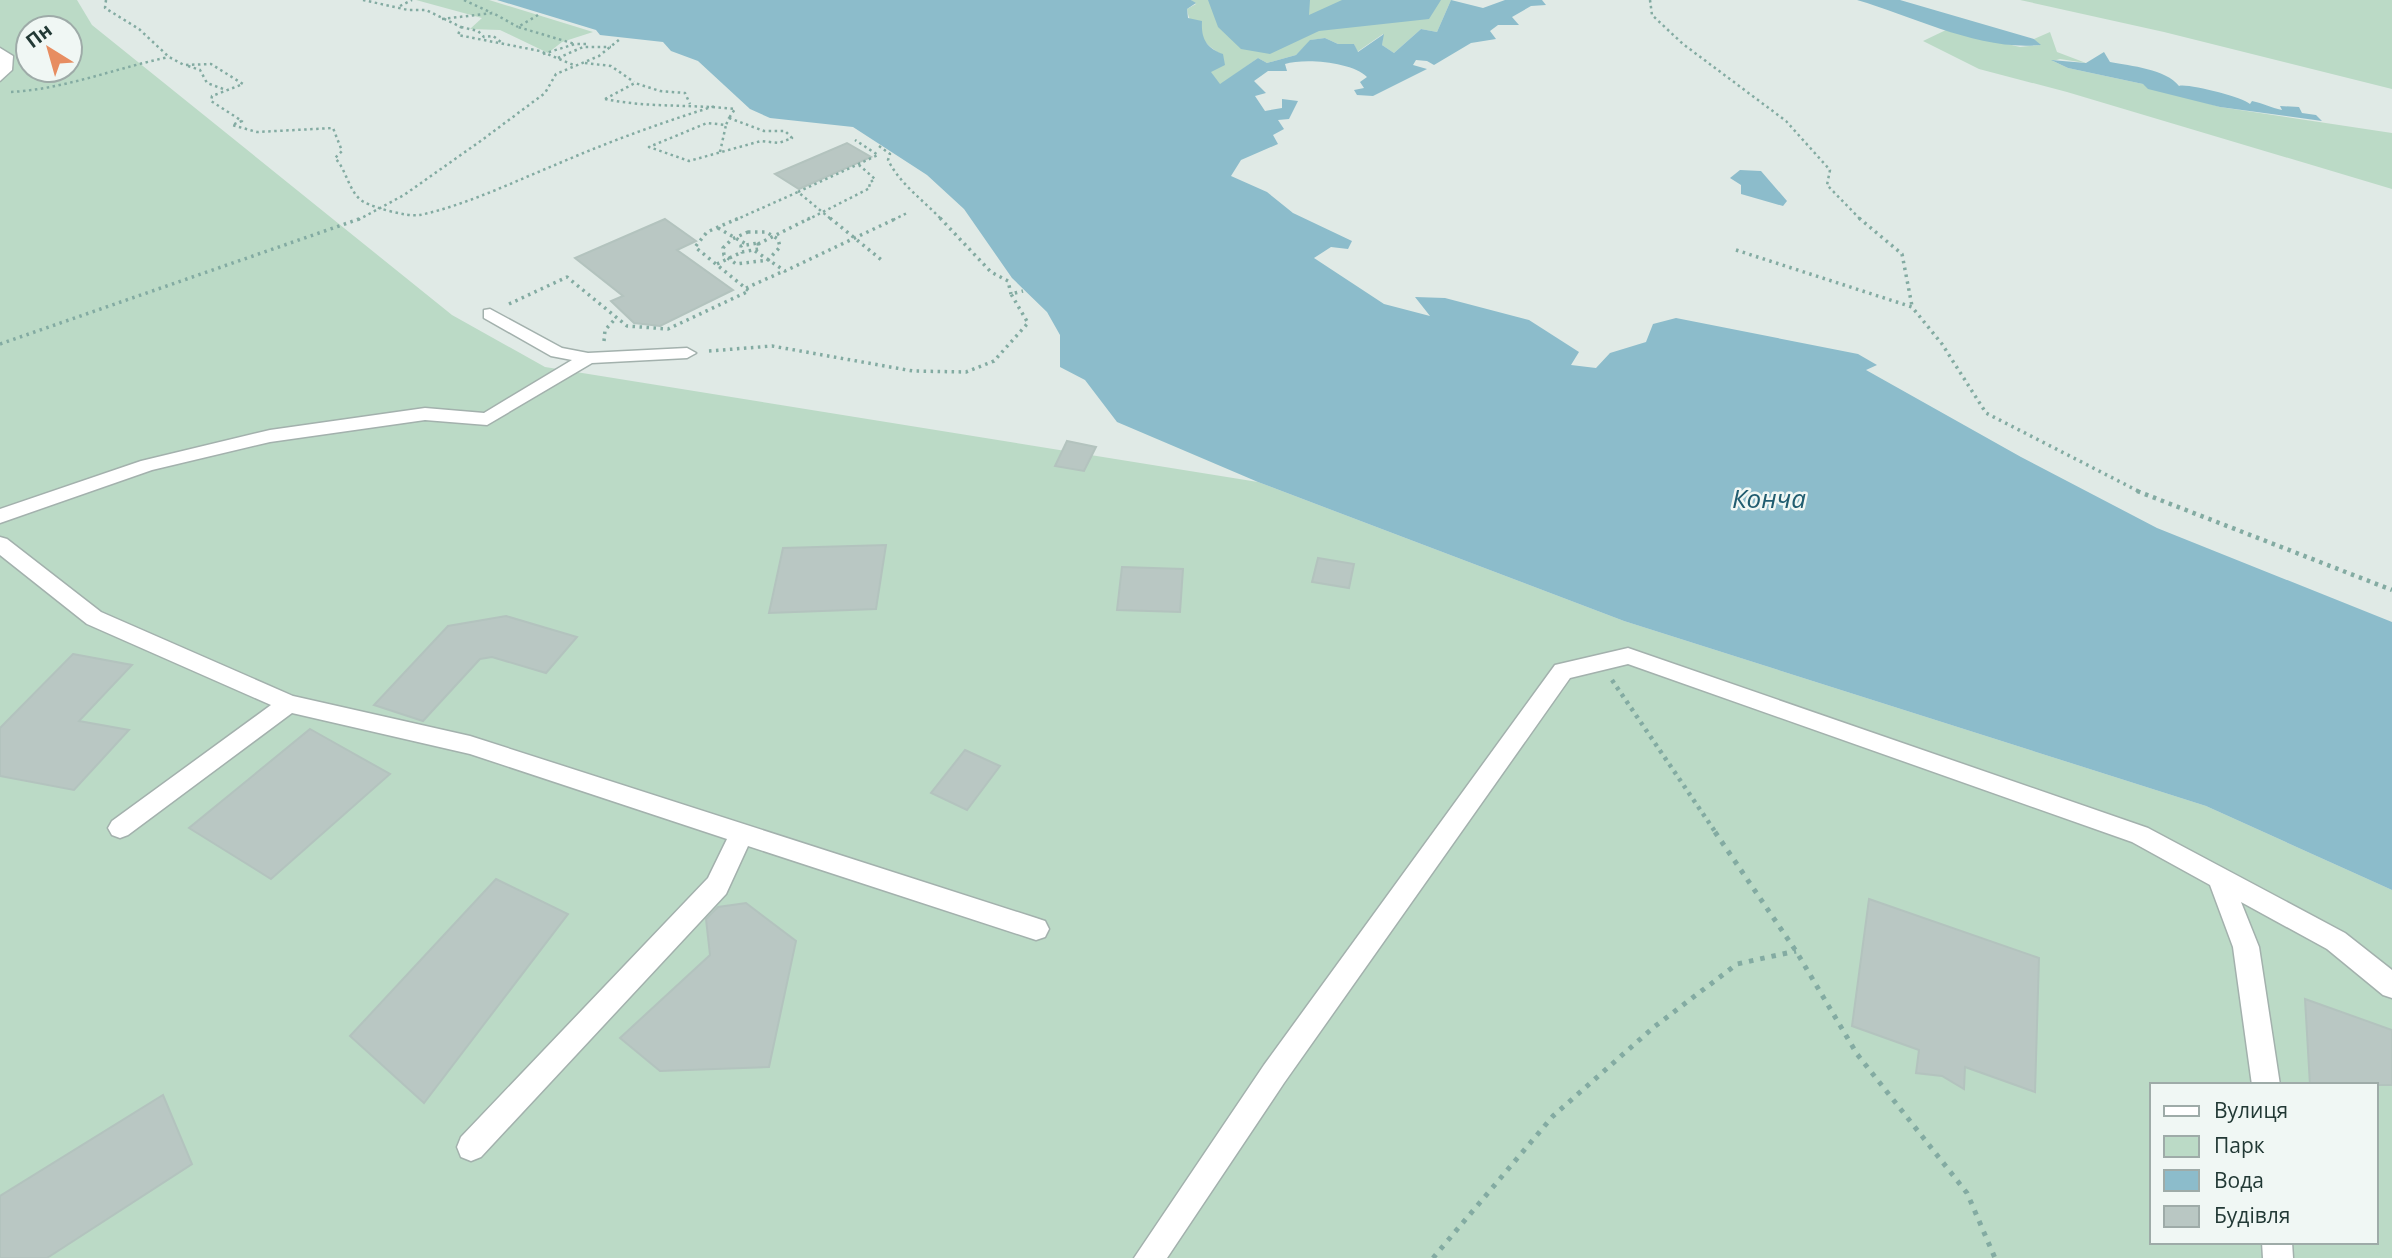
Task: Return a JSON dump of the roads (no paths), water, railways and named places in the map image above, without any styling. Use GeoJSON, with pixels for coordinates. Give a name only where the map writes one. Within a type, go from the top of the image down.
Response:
{"type":"FeatureCollection","features":[{"type":"Feature","properties":{"kind":"lane"},"geometry":{"type":"LineString","coordinates":[[0,52],[6,56],[5,70],[0,77]]}},
{"type":"Feature","properties":{"kind":"lane"},"geometry":{"type":"LineString","coordinates":[[490,314],[557,352],[588,358],[687,353]]}},
{"type":"Feature","properties":{"kind":"lane"},"geometry":{"type":"LineString","coordinates":[[0,516],[148,465],[270,436],[425,414],[487,419],[588,358]]}},
{"type":"Feature","properties":{"kind":"lane"},"geometry":{"type":"LineString","coordinates":[[0,544],[94,618],[289,704],[470,745],[1036,929]]}},
{"type":"Feature","properties":{"kind":"lane"},"geometry":{"type":"LineString","coordinates":[[1149,1258],[1274,1074],[1563,671],[1599,662],[1628,656],[2140,835],[2336,941],[2392,986]]}},
{"type":"Feature","properties":{"kind":"lane"},"geometry":{"type":"LineString","coordinates":[[120,828],[289,704]]}},
{"type":"Feature","properties":{"kind":"lane"},"geometry":{"type":"LineString","coordinates":[[471,1147],[717,886],[742,833]]}},
{"type":"Feature","properties":{"kind":"lane"},"geometry":{"type":"LineString","coordinates":[[2219,876],[2246,947],[2266,1083]]}},
{"type":"Feature","properties":{"kind":"water","name":"Конча"},"geometry":{"type":"Polygon","coordinates":[[[497,0],[1191,0],[1196,3],[1187,9],[1188,18],[1202,21],[1206,42],[1212,49],[1223,54],[1225,65],[1211,72],[1220,84],[1258,58],[1267,63],[1296,55],[1310,40],[1325,38],[1338,44],[1354,44],[1358,52],[1384,34],[1382,45],[1394,53],[1421,29],[1437,32],[1451,0],[1483,8],[1505,0],[1542,0],[1546,5],[1531,6],[1512,17],[1519,25],[1498,25],[1490,31],[1496,39],[1471,43],[1434,65],[1416,60],[1413,65],[1427,69],[1373,96],[1357,95],[1354,90],[1364,88],[1360,82],[1367,77],[1340,65],[1294,62],[1285,64],[1287,71],[1268,71],[1254,81],[1266,93],[1255,96],[1265,111],[1282,108],[1282,99],[1298,101],[1289,119],[1278,120],[1284,129],[1273,135],[1278,144],[1241,160],[1231,176],[1267,192],[1293,213],[1352,241],[1348,249],[1331,247],[1314,258],[1384,304],[1430,316],[1415,297],[1445,298],[1529,320],[1579,352],[1571,365],[1596,368],[1610,353],[1646,342],[1653,324],[1676,318],[1858,354],[1877,365],[1866,370],[2021,457],[2157,528],[2392,622],[2392,890],[2206,806],[1624,621],[1258,482],[1117,422],[1085,380],[1060,367],[1060,335],[1047,312],[1012,278],[964,209],[927,175],[853,127],[770,118],[750,109],[698,61],[671,51],[663,42],[600,35],[596,30],[497,0]]]}},
{"type":"Feature","properties":{"kind":"water"},"geometry":{"type":"Polygon","coordinates":[[[1208,0],[1310,0],[1309,15],[1342,0],[1441,0],[1429,19],[1319,31],[1270,54],[1241,49],[1218,27],[1208,0]]]}},
{"type":"Feature","properties":{"kind":"water"},"geometry":{"type":"Polygon","coordinates":[[[1857,0],[1900,0],[2034,39],[2041,45],[1994,43],[1971,38],[1857,0]]]}},
{"type":"Feature","properties":{"kind":"water"},"geometry":{"type":"Polygon","coordinates":[[[2104,52],[2110,62],[2157,72],[2179,86],[2203,89],[2250,104],[2252,101],[2282,110],[2280,106],[2299,107],[2302,113],[2316,115],[2322,121],[2220,107],[2148,89],[2143,84],[2068,68],[2051,60],[2086,63],[2104,52]]]}},
{"type":"Feature","properties":{"kind":"water"},"geometry":{"type":"Polygon","coordinates":[[[1740,170],[1761,171],[1787,201],[1783,206],[1741,194],[1741,185],[1730,178],[1740,170]]]}}]}
